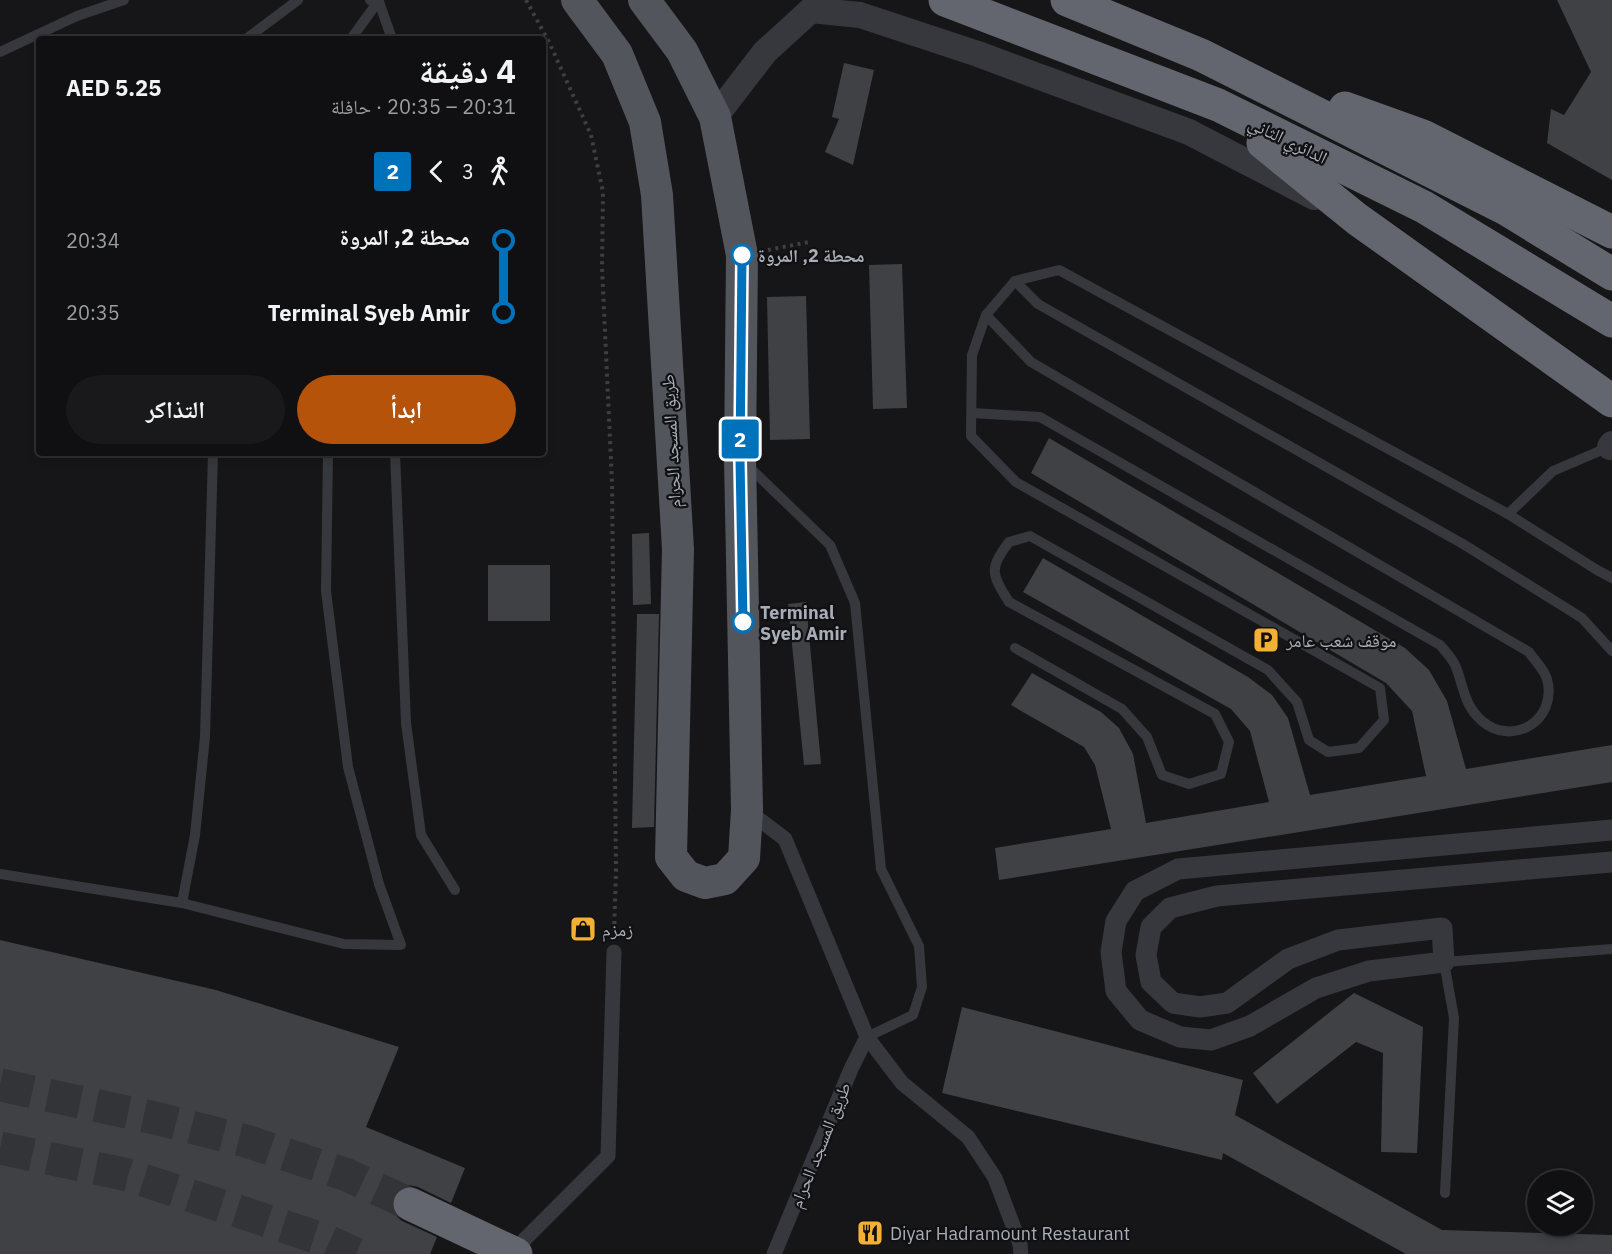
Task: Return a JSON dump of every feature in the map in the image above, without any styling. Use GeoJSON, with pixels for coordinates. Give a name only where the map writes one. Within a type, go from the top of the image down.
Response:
{"type":"FeatureCollection","features":[{"type":"Feature","properties":{"kind":"highway","name":"الدائري الثاني"},"geometry":{"type":"LineString","coordinates":[[945,0],[1218,105],[1424,207],[1612,321]]}},
{"type":"Feature","properties":{"kind":"highway","name":"الدائري الثاني"},"geometry":{"type":"LineString","coordinates":[[1067,0],[1201,56],[1506,208],[1610,273]]}},
{"type":"Feature","properties":{"kind":"highway"},"geometry":{"type":"LineString","coordinates":[[1201,56],[1423,136],[1612,232]]}},
{"type":"Feature","properties":{"kind":"highway"},"geometry":{"type":"LineString","coordinates":[[1218,105],[1357,219],[1612,400]]}},
{"type":"Feature","properties":{"kind":"highway"},"geometry":{"type":"LineString","coordinates":[[410,1204],[516,1254]]}},
{"type":"Feature","properties":{"kind":"main road","name":"طريق المسجد الحرام"},"geometry":{"type":"LineString","coordinates":[[577,0],[616,54],[645,122],[657,195],[678,549],[671,856],[686,876],[705,883],[725,879],[744,858],[747,810]]}},
{"type":"Feature","properties":{"kind":"main road"},"geometry":{"type":"LineString","coordinates":[[644,0],[682,51],[715,117],[742,255],[740,459],[747,810]]}},
{"type":"Feature","properties":{"kind":"street"},"geometry":{"type":"LineString","coordinates":[[715,117],[805,5],[860,15],[978,54],[1189,132],[1357,219]]}},
{"type":"Feature","properties":{"kind":"street"},"geometry":{"type":"LineString","coordinates":[[747,810],[785,839],[867,1037],[903,1083],[968,1137],[995,1178],[1020,1244],[1021,1254]]}},
{"type":"Feature","properties":{"kind":"street"},"geometry":{"type":"LineString","coordinates":[[1612,830],[1178,869],[1135,891],[1116,921],[1111,952],[1116,991],[1140,1020],[1180,1036],[1211,1040],[1250,1026],[1316,988],[1369,971],[1444,962],[1442,928],[1338,940],[1288,959],[1227,1003],[1200,1007],[1173,1003],[1151,982],[1146,955],[1151,927],[1170,908],[1217,896],[1612,862]]}},
{"type":"Feature","properties":{"kind":"street"},"geometry":{"type":"LineString","coordinates":[[510,1254],[608,1156],[614,952]]}},
{"type":"Feature","properties":{"kind":"street","name":"طريق المسجد الحرام"},"geometry":{"type":"LineString","coordinates":[[774,1254],[851,1069],[867,1037]]}},
{"type":"Feature","properties":{"kind":"lane"},"geometry":{"type":"LineString","coordinates":[[0,52],[77,16],[124,0]]}},
{"type":"Feature","properties":{"kind":"lane"},"geometry":{"type":"LineString","coordinates":[[250,36],[298,0]]}},
{"type":"Feature","properties":{"kind":"lane"},"geometry":{"type":"LineString","coordinates":[[353,36],[376,1]]}},
{"type":"Feature","properties":{"kind":"lane"},"geometry":{"type":"LineString","coordinates":[[376,1],[391,36]]}},
{"type":"Feature","properties":{"kind":"lane"},"geometry":{"type":"LineString","coordinates":[[1015,648],[1122,708],[1147,737],[1162,775],[1189,784],[1221,774],[1229,742],[1215,714],[1009,602],[995,581],[995,561],[1009,542],[1030,536],[1268,670],[1298,702],[1309,740],[1328,752],[1359,748],[1384,720],[1380,688],[1016,482],[971,436],[972,355],[986,315],[1015,281],[1059,270],[1508,513],[1612,578]]}},
{"type":"Feature","properties":{"kind":"lane"},"geometry":{"type":"LineString","coordinates":[[1015,281],[1038,304],[1464,544],[1582,618],[1612,651]]}},
{"type":"Feature","properties":{"kind":"lane"},"geometry":{"type":"LineString","coordinates":[[972,413],[1040,417],[1440,645],[1456,665],[1465,700],[1482,721],[1500,731],[1525,729],[1542,717],[1549,696],[1546,677],[1529,652],[1031,362],[986,315]]}},
{"type":"Feature","properties":{"kind":"lane"},"geometry":{"type":"LineString","coordinates":[[1508,513],[1553,471],[1611,445]]}},
{"type":"Feature","properties":{"kind":"lane"},"geometry":{"type":"LineString","coordinates":[[182,903],[195,835],[205,737],[213,456]]}},
{"type":"Feature","properties":{"kind":"lane"},"geometry":{"type":"LineString","coordinates":[[0,874],[182,903],[344,944],[400,945],[379,884],[348,767],[326,591],[328,456]]}},
{"type":"Feature","properties":{"kind":"lane"},"geometry":{"type":"LineString","coordinates":[[395,456],[406,723],[421,835],[455,890]]}},
{"type":"Feature","properties":{"kind":"lane"},"geometry":{"type":"LineString","coordinates":[[740,459],[830,545],[855,603],[880,869],[919,946],[922,987],[913,1015],[867,1037]]}},
{"type":"Feature","properties":{"kind":"lane"},"geometry":{"type":"LineString","coordinates":[[1446,1193],[1454,1018],[1444,962],[1612,949]]}},
{"type":"Feature","properties":{"kind":"path"},"geometry":{"type":"LineString","coordinates":[[526,0],[546,36]]}},
{"type":"Feature","properties":{"kind":"path"},"geometry":{"type":"LineString","coordinates":[[546,37],[591,135],[603,192],[602,267],[612,483],[616,871],[614,952]]}},
{"type":"Feature","properties":{"kind":"path"},"geometry":{"type":"LineString","coordinates":[[742,255],[809,242]]}},
{"type":"Feature","properties":{"kind":"building"},"geometry":{"type":"Polygon","coordinates":[[[1557,0],[1612,0],[1612,180],[1547,143],[1551,109],[1564,115],[1591,72],[1557,0]]]}},
{"type":"Feature","properties":{"kind":"building"},"geometry":{"type":"Polygon","coordinates":[[[844,63],[874,70],[853,165],[825,152],[839,119],[832,117],[844,63]]]}},
{"type":"Feature","properties":{"kind":"building"},"geometry":{"type":"Polygon","coordinates":[[[902,264],[907,408],[873,409],[869,265],[902,264]]]}},
{"type":"Feature","properties":{"kind":"building"},"geometry":{"type":"Polygon","coordinates":[[[806,296],[810,439],[770,440],[767,297],[806,296]]]}},
{"type":"Feature","properties":{"kind":"building"},"geometry":{"type":"Polygon","coordinates":[[[1049,438],[1405,648],[1429,670],[1447,701],[1466,769],[1612,745],[1612,782],[999,880],[995,848],[1111,829],[1095,765],[1084,747],[1011,705],[1032,673],[1101,712],[1119,728],[1133,754],[1146,823],[1269,802],[1250,731],[1231,709],[1023,592],[1043,558],[1248,677],[1272,695],[1288,718],[1310,795],[1426,776],[1412,711],[1386,683],[1031,473],[1049,438]]]}},
{"type":"Feature","properties":{"kind":"building"},"geometry":{"type":"Polygon","coordinates":[[[649,533],[651,604],[633,605],[632,534],[649,533]]]}},
{"type":"Feature","properties":{"kind":"building"},"geometry":{"type":"Polygon","coordinates":[[[488,565],[550,565],[550,621],[488,621],[488,565]]]}},
{"type":"Feature","properties":{"kind":"building"},"geometry":{"type":"Polygon","coordinates":[[[806,602],[821,764],[804,765],[788,604],[806,602]]]}},
{"type":"Feature","properties":{"kind":"building"},"geometry":{"type":"Polygon","coordinates":[[[637,614],[659,614],[654,827],[632,828],[637,614]]]}},
{"type":"Feature","properties":{"kind":"building"},"geometry":{"type":"Polygon","coordinates":[[[0,940],[216,990],[399,1047],[366,1127],[465,1168],[451,1203],[409,1185],[399,1189],[393,1197],[391,1206],[395,1215],[402,1221],[437,1237],[430,1254],[0,1254],[0,940]]]}},
{"type":"Feature","properties":{"kind":"building"},"geometry":{"type":"Polygon","coordinates":[[[1354,993],[1423,1027],[1417,1153],[1381,1152],[1383,1053],[1356,1042],[1277,1104],[1253,1073],[1354,993]]]}},
{"type":"Feature","properties":{"kind":"building"},"geometry":{"type":"Polygon","coordinates":[[[962,1007],[1243,1080],[1235,1115],[1442,1230],[1527,1232],[1527,1236],[1612,1235],[1612,1254],[1406,1254],[1223,1153],[1222,1160],[942,1093],[962,1007]]]}},
{"type":"Feature","properties":{"kind":"tunnel"},"geometry":{"type":"LineString","coordinates":[[0,1085],[155,1118],[246,1141],[347,1175],[410,1204]]}},
{"type":"Feature","properties":{"kind":"tunnel"},"geometry":{"type":"LineString","coordinates":[[0,1148],[128,1175],[325,1240],[356,1254]]}},
{"type":"Feature","properties":{"kind":"bus line","name":"2"},"geometry":{"type":"LineString","coordinates":[[742,255],[740,459],[743,622]]}},
{"type":"Feature","properties":{"kind":"place","name":"محطة 2, المروة"},"geometry":{"type":"Point","coordinates":[742,255]}},
{"type":"Feature","properties":{"kind":"place","name":"Terminal Syeb Amir"},"geometry":{"type":"Point","coordinates":[743,622]}},
{"type":"Feature","properties":{"kind":"place","name":"موقف شعب عامر"},"geometry":{"type":"Point","coordinates":[1266,640]}},
{"type":"Feature","properties":{"kind":"place","name":"زمزم"},"geometry":{"type":"Point","coordinates":[583,929]}},
{"type":"Feature","properties":{"kind":"place","name":"Diyar Hadramount Restaurant"},"geometry":{"type":"Point","coordinates":[870,1233]}}]}
